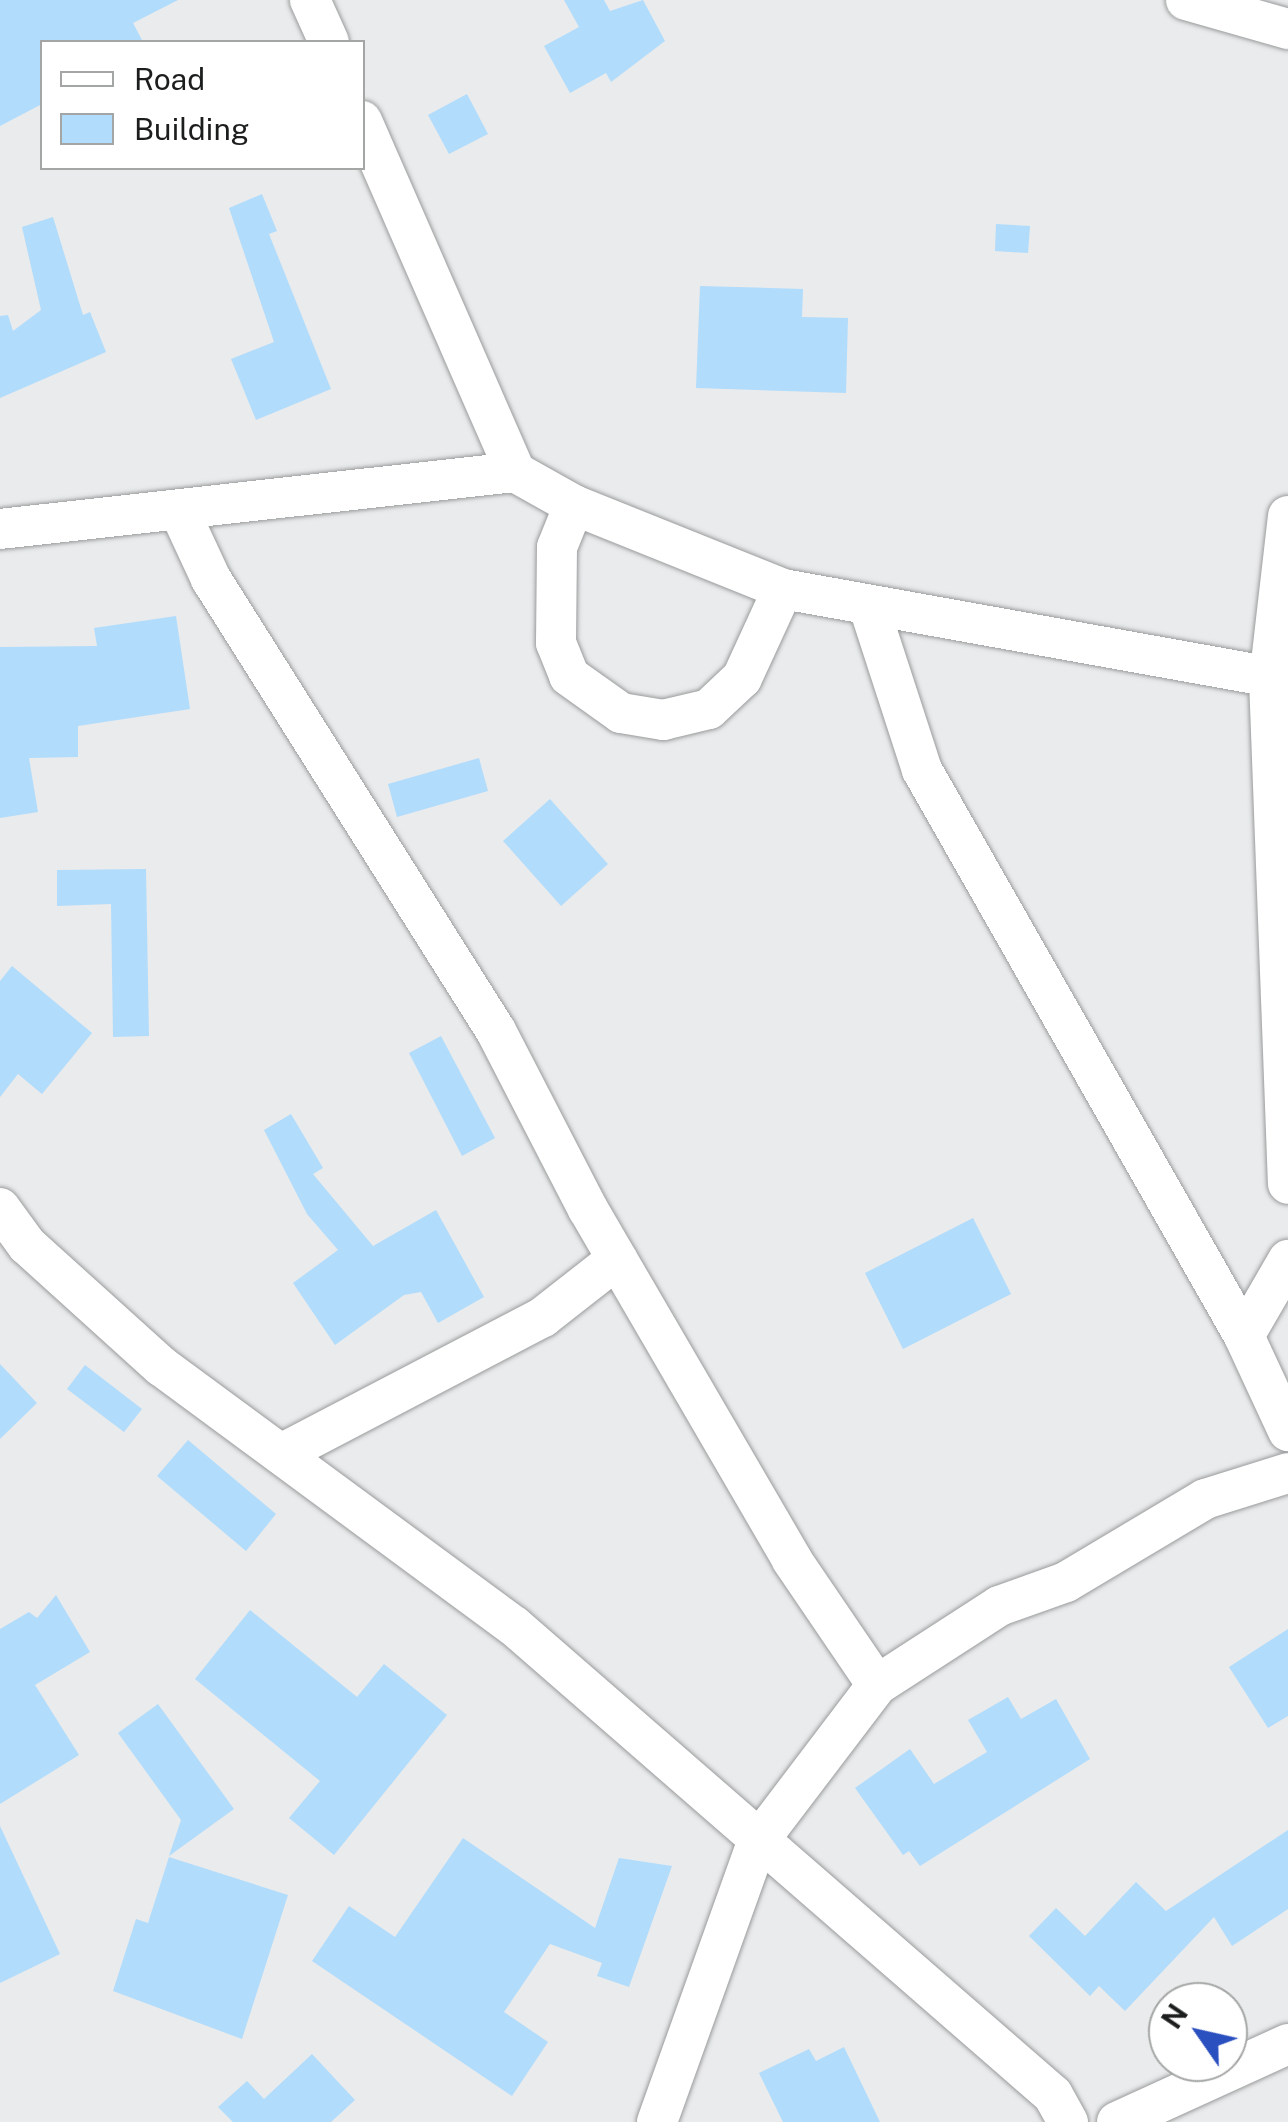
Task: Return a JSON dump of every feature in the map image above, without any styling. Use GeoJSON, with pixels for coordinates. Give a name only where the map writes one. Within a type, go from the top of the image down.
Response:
{"type":"FeatureCollection","features":[{"type":"Feature","properties":{"kind":"street"},"geometry":{"type":"LineString","coordinates":[[310,0],[327,40]]}},
{"type":"Feature","properties":{"kind":"street"},"geometry":{"type":"LineString","coordinates":[[1186,0],[1288,30]]}},
{"type":"Feature","properties":{"kind":"street"},"geometry":{"type":"LineString","coordinates":[[365,128],[514,472]]}},
{"type":"Feature","properties":{"kind":"street"},"geometry":{"type":"LineString","coordinates":[[0,528],[514,472],[574,505],[783,589],[870,610],[1278,680]]}},
{"type":"Feature","properties":{"kind":"street"},"geometry":{"type":"LineString","coordinates":[[574,505],[552,580],[556,643],[569,676],[620,713],[663,720],[709,709],[742,678],[783,589]]}},
{"type":"Feature","properties":{"kind":"street"},"geometry":{"type":"LineString","coordinates":[[179,510],[211,578],[496,1031],[617,1259],[836,1635],[878,1685]]}},
{"type":"Feature","properties":{"kind":"street"},"geometry":{"type":"LineString","coordinates":[[1288,516],[1278,680],[1288,1184]]}},
{"type":"Feature","properties":{"kind":"street"},"geometry":{"type":"LineString","coordinates":[[870,610],[922,770],[1244,1336],[1288,1432]]}},
{"type":"Feature","properties":{"kind":"street"},"geometry":{"type":"LineString","coordinates":[[0,1208],[27,1245],[161,1366],[514,1626],[757,1843],[1053,2094],[1068,2122]]}},
{"type":"Feature","properties":{"kind":"street"},"geometry":{"type":"LineString","coordinates":[[281,1454],[543,1317],[617,1259]]}},
{"type":"Feature","properties":{"kind":"street"},"geometry":{"type":"LineString","coordinates":[[1244,1336],[1288,1260]]}},
{"type":"Feature","properties":{"kind":"street"},"geometry":{"type":"LineString","coordinates":[[657,2122],[757,1843],[878,1685],[999,1606],[1066,1582],[1205,1500],[1288,1473]]}},
{"type":"Feature","properties":{"kind":"street"},"geometry":{"type":"LineString","coordinates":[[1117,2122],[1288,2044]]}},
{"type":"Feature","properties":{"kind":"building"},"geometry":{"type":"Polygon","coordinates":[[[0,0],[178,0],[133,23],[142,40],[40,40],[40,105],[0,126],[0,0]]]}},
{"type":"Feature","properties":{"kind":"building"},"geometry":{"type":"Polygon","coordinates":[[[564,0],[604,0],[610,11],[643,0],[665,41],[611,82],[606,73],[570,93],[544,46],[579,27],[564,0]]]}},
{"type":"Feature","properties":{"kind":"building"},"geometry":{"type":"Polygon","coordinates":[[[467,94],[488,134],[449,154],[428,115],[467,94]]]}},
{"type":"Feature","properties":{"kind":"building"},"geometry":{"type":"Polygon","coordinates":[[[262,194],[277,231],[269,234],[331,389],[256,420],[231,359],[274,342],[229,208],[262,194]]]}},
{"type":"Feature","properties":{"kind":"building"},"geometry":{"type":"Polygon","coordinates":[[[53,217],[83,315],[90,312],[106,352],[0,398],[0,316],[8,315],[13,331],[41,310],[22,227],[53,217]]]}},
{"type":"Feature","properties":{"kind":"building"},"geometry":{"type":"Polygon","coordinates":[[[996,224],[1030,226],[1028,253],[995,251],[996,224]]]}},
{"type":"Feature","properties":{"kind":"building"},"geometry":{"type":"Polygon","coordinates":[[[700,286],[803,289],[802,317],[848,318],[846,393],[696,388],[700,286]]]}},
{"type":"Feature","properties":{"kind":"building"},"geometry":{"type":"Polygon","coordinates":[[[176,616],[190,709],[78,726],[78,757],[29,758],[38,812],[0,818],[0,647],[97,646],[94,628],[176,616]]]}},
{"type":"Feature","properties":{"kind":"building"},"geometry":{"type":"Polygon","coordinates":[[[479,758],[488,791],[397,817],[388,784],[479,758]]]}},
{"type":"Feature","properties":{"kind":"building"},"geometry":{"type":"Polygon","coordinates":[[[550,799],[608,864],[561,906],[503,841],[550,799]]]}},
{"type":"Feature","properties":{"kind":"building"},"geometry":{"type":"Polygon","coordinates":[[[146,869],[149,1036],[113,1037],[111,904],[57,906],[57,870],[146,869]]]}},
{"type":"Feature","properties":{"kind":"building"},"geometry":{"type":"Polygon","coordinates":[[[12,966],[92,1033],[42,1094],[18,1074],[0,1097],[0,981],[12,966]]]}},
{"type":"Feature","properties":{"kind":"building"},"geometry":{"type":"Polygon","coordinates":[[[441,1036],[495,1138],[462,1156],[409,1053],[441,1036]]]}},
{"type":"Feature","properties":{"kind":"building"},"geometry":{"type":"Polygon","coordinates":[[[291,1114],[323,1168],[313,1174],[373,1246],[436,1210],[484,1297],[438,1323],[421,1292],[404,1295],[335,1345],[293,1283],[338,1250],[307,1214],[264,1130],[291,1114]]]}},
{"type":"Feature","properties":{"kind":"building"},"geometry":{"type":"Polygon","coordinates":[[[973,1218],[1011,1294],[903,1349],[865,1273],[973,1218]]]}},
{"type":"Feature","properties":{"kind":"building"},"geometry":{"type":"Polygon","coordinates":[[[0,1364],[37,1403],[0,1439],[0,1364]]]}},
{"type":"Feature","properties":{"kind":"building"},"geometry":{"type":"Polygon","coordinates":[[[85,1365],[142,1409],[124,1432],[67,1389],[85,1365]]]}},
{"type":"Feature","properties":{"kind":"building"},"geometry":{"type":"Polygon","coordinates":[[[188,1440],[276,1514],[246,1551],[157,1476],[188,1440]]]}},
{"type":"Feature","properties":{"kind":"building"},"geometry":{"type":"Polygon","coordinates":[[[56,1595],[90,1652],[35,1685],[79,1755],[0,1804],[0,1629],[29,1612],[37,1618],[56,1595]]]}},
{"type":"Feature","properties":{"kind":"building"},"geometry":{"type":"Polygon","coordinates":[[[250,1610],[357,1697],[384,1664],[447,1715],[334,1855],[289,1818],[320,1781],[195,1679],[250,1610]]]}},
{"type":"Feature","properties":{"kind":"building"},"geometry":{"type":"Polygon","coordinates":[[[1288,1629],[1288,1716],[1268,1728],[1229,1667],[1288,1629]]]}},
{"type":"Feature","properties":{"kind":"building"},"geometry":{"type":"Polygon","coordinates":[[[1008,1697],[1021,1719],[1056,1699],[1090,1759],[920,1866],[909,1851],[903,1855],[855,1788],[910,1749],[934,1784],[987,1752],[968,1720],[1008,1697]]]}},
{"type":"Feature","properties":{"kind":"building"},"geometry":{"type":"Polygon","coordinates":[[[158,1704],[234,1809],[169,1856],[181,1820],[118,1733],[158,1704]]]}},
{"type":"Feature","properties":{"kind":"building"},"geometry":{"type":"Polygon","coordinates":[[[0,1826],[60,1954],[0,1983],[0,1826]]]}},
{"type":"Feature","properties":{"kind":"building"},"geometry":{"type":"Polygon","coordinates":[[[1288,1830],[1288,1909],[1232,1946],[1214,1917],[1152,1982],[1148,1982],[1125,2011],[1099,1986],[1090,1996],[1029,1936],[1056,1908],[1085,1936],[1136,1882],[1166,1911],[1288,1830]]]}},
{"type":"Feature","properties":{"kind":"building"},"geometry":{"type":"Polygon","coordinates":[[[463,1838],[595,1928],[619,1858],[672,1866],[629,1987],[597,1976],[602,1963],[550,1944],[504,2012],[548,2042],[512,2096],[312,1961],[349,1906],[395,1937],[463,1838]]]}},
{"type":"Feature","properties":{"kind":"building"},"geometry":{"type":"Polygon","coordinates":[[[169,1857],[288,1895],[242,2039],[113,1991],[136,1919],[148,1923],[169,1857]]]}},
{"type":"Feature","properties":{"kind":"building"},"geometry":{"type":"Polygon","coordinates":[[[844,2047],[880,2122],[783,2122],[759,2073],[809,2049],[816,2061],[844,2047]]]}},
{"type":"Feature","properties":{"kind":"building"},"geometry":{"type":"Polygon","coordinates":[[[312,2054],[355,2100],[331,2122],[233,2122],[218,2107],[247,2081],[264,2099],[312,2054]]]}}]}
